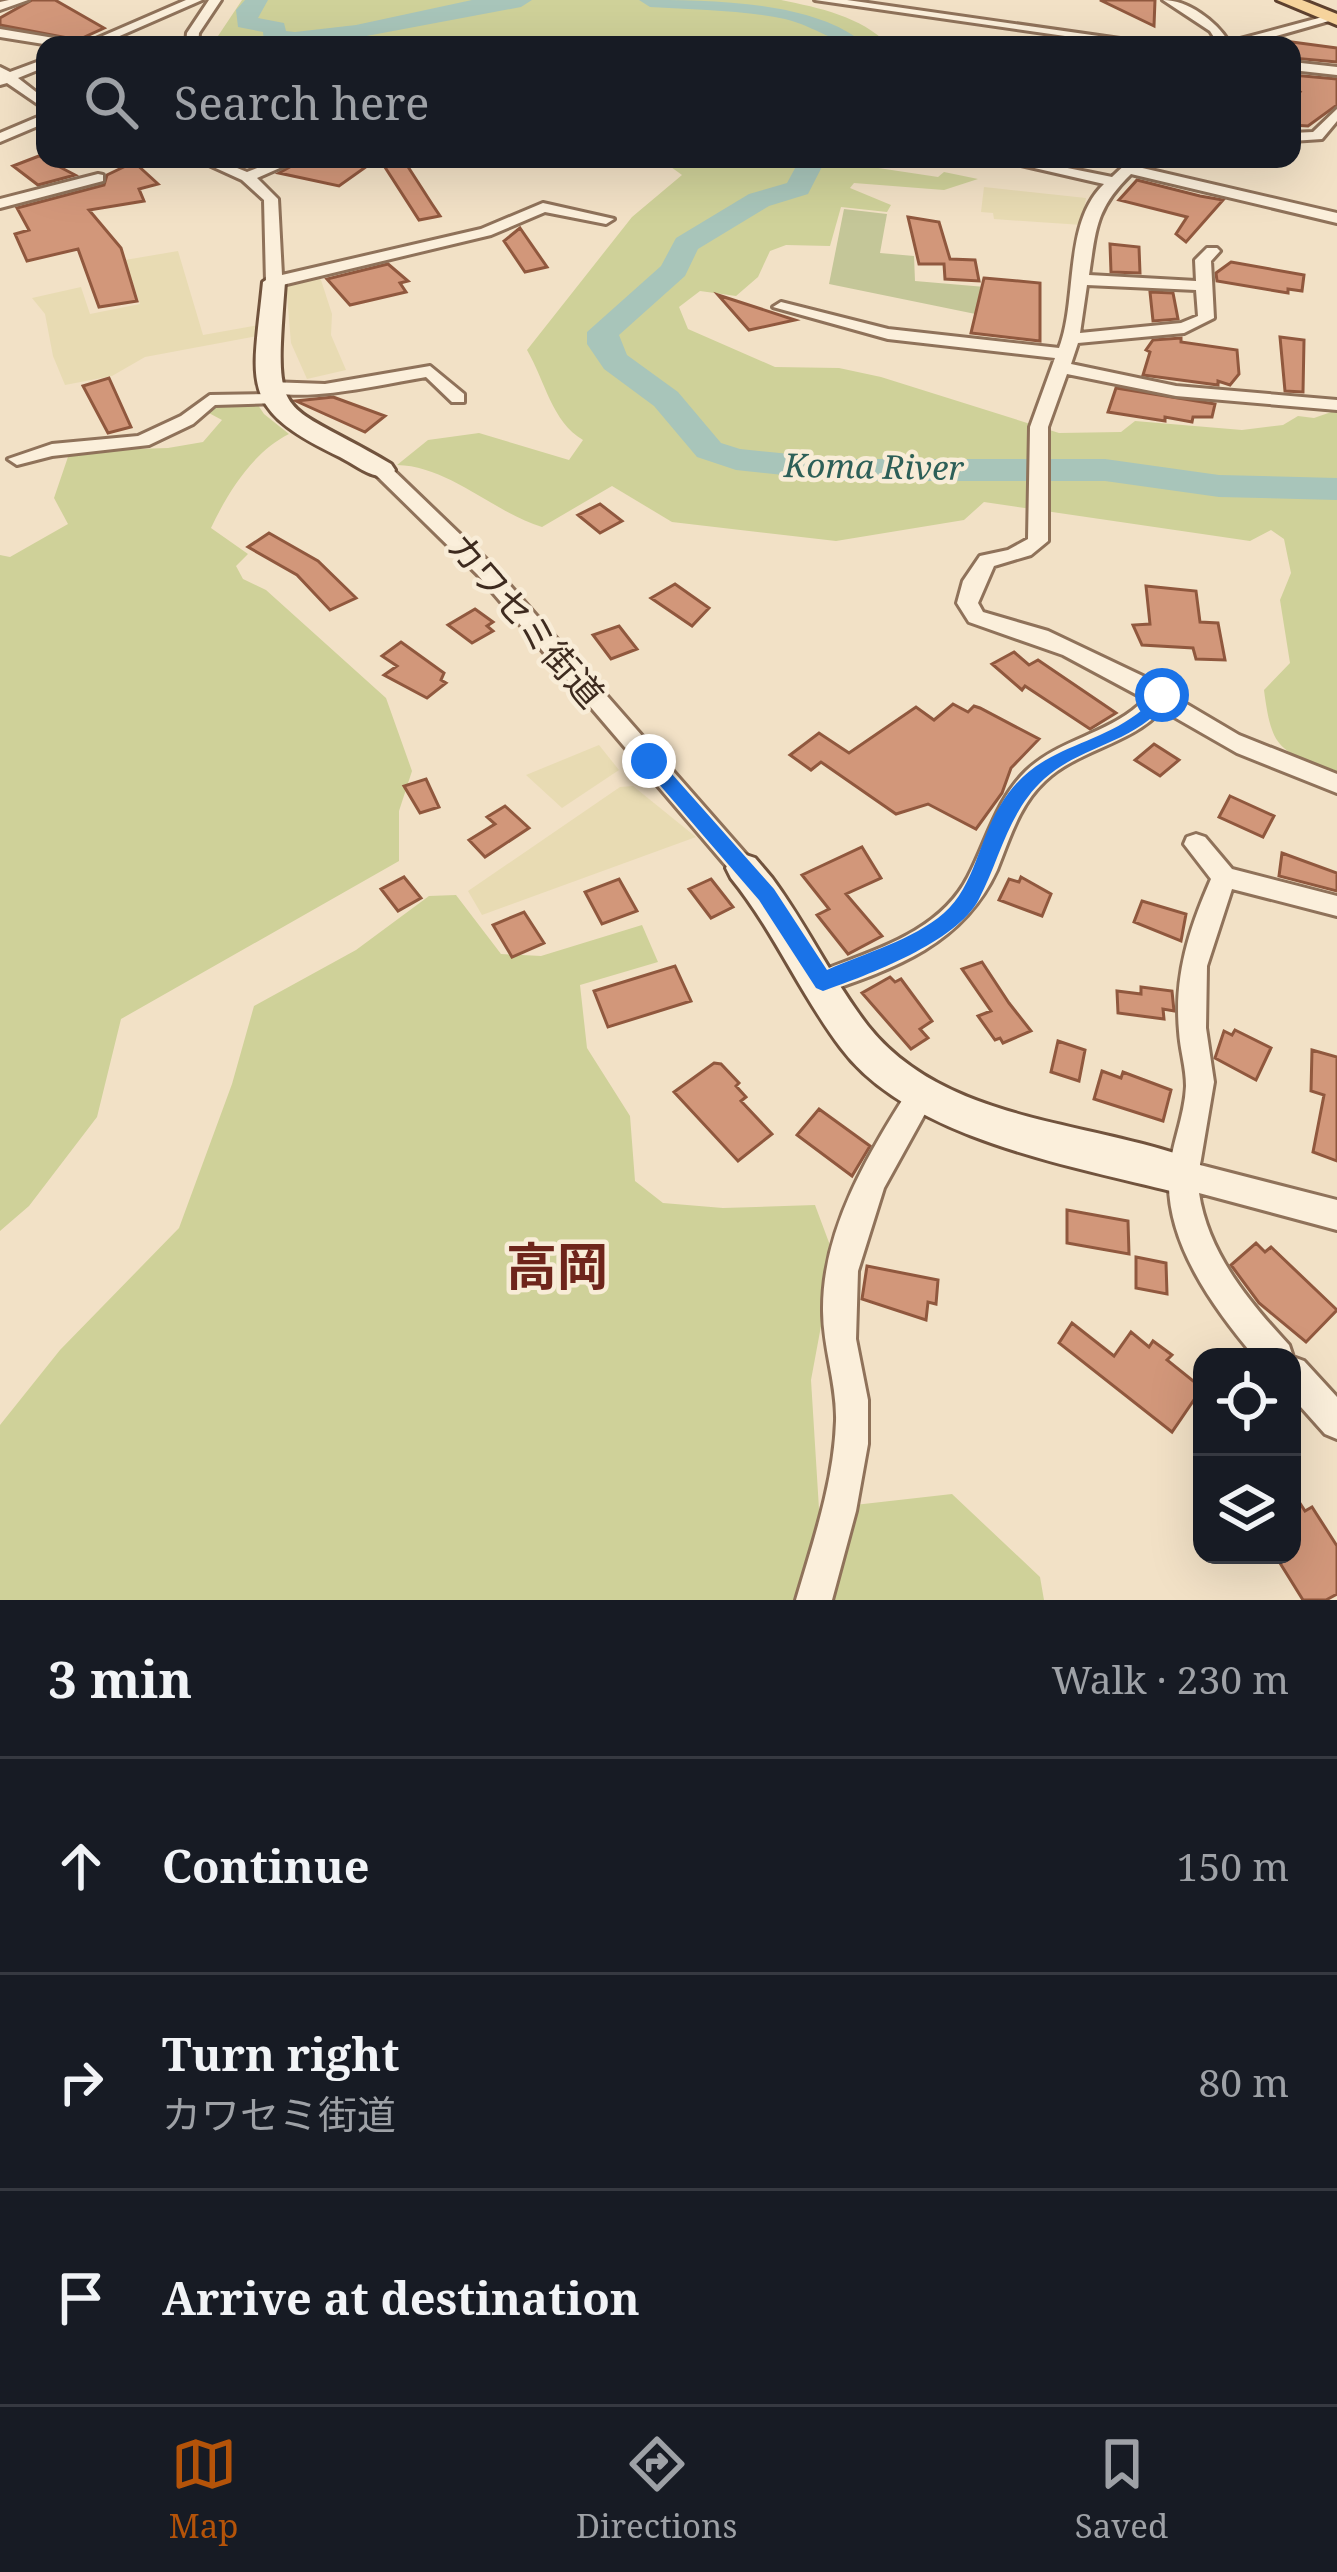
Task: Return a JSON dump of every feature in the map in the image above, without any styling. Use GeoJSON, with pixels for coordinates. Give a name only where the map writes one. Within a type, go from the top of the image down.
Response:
{"type":"FeatureCollection","features":[{"type":"Feature","properties":{"kind":"main road"},"geometry":{"type":"LineString","coordinates":[[1286,0],[1333,20]]}},
{"type":"Feature","properties":{"kind":"street"},"geometry":{"type":"LineString","coordinates":[[0,6],[22,0]]}},
{"type":"Feature","properties":{"kind":"street"},"geometry":{"type":"LineString","coordinates":[[110,36],[196,0]]}},
{"type":"Feature","properties":{"kind":"street"},"geometry":{"type":"LineString","coordinates":[[193,36],[215,0]]}},
{"type":"Feature","properties":{"kind":"street"},"geometry":{"type":"LineString","coordinates":[[821,0],[1089,36]]}},
{"type":"Feature","properties":{"kind":"street"},"geometry":{"type":"LineString","coordinates":[[1169,0],[1221,36]]}},
{"type":"Feature","properties":{"kind":"street"},"geometry":{"type":"LineString","coordinates":[[1266,36],[1333,20]]}},
{"type":"Feature","properties":{"kind":"street"},"geometry":{"type":"LineString","coordinates":[[0,33],[36,39]]}},
{"type":"Feature","properties":{"kind":"street"},"geometry":{"type":"LineString","coordinates":[[3,76],[36,66]]}},
{"type":"Feature","properties":{"kind":"street"},"geometry":{"type":"LineString","coordinates":[[1301,66],[1337,70]]}},
{"type":"Feature","properties":{"kind":"street"},"geometry":{"type":"LineString","coordinates":[[3,76],[36,99]]}},
{"type":"Feature","properties":{"kind":"street"},"geometry":{"type":"LineString","coordinates":[[1301,137],[1317,136],[1337,113]]}},
{"type":"Feature","properties":{"kind":"street"},"geometry":{"type":"LineString","coordinates":[[4,134],[36,122]]}},
{"type":"Feature","properties":{"kind":"street"},"geometry":{"type":"LineString","coordinates":[[4,134],[36,135]]}},
{"type":"Feature","properties":{"kind":"street"},"geometry":{"type":"LineString","coordinates":[[225,168],[247,177],[272,204],[270,393]]}},
{"type":"Feature","properties":{"kind":"street"},"geometry":{"type":"LineString","coordinates":[[247,177],[270,168]]}},
{"type":"Feature","properties":{"kind":"street"},"geometry":{"type":"LineString","coordinates":[[1046,168],[1115,182]]}},
{"type":"Feature","properties":{"kind":"street"},"geometry":{"type":"LineString","coordinates":[[1131,168],[1100,196],[1088,230],[1084,280],[1038,431],[1042,505],[1038,542],[982,560],[967,603],[970,612],[1029,628],[1162,695],[1221,735],[1337,784]]}},
{"type":"Feature","properties":{"kind":"street"},"geometry":{"type":"LineString","coordinates":[[1150,168],[1337,218]]}},
{"type":"Feature","properties":{"kind":"street"},"geometry":{"type":"LineString","coordinates":[[0,204],[98,178]]}},
{"type":"Feature","properties":{"kind":"street"},"geometry":{"type":"LineString","coordinates":[[274,282],[486,232],[543,207],[606,219]]}},
{"type":"Feature","properties":{"kind":"street"},"geometry":{"type":"LineString","coordinates":[[1064,354],[1206,318],[1203,260],[1212,250]]}},
{"type":"Feature","properties":{"kind":"street"},"geometry":{"type":"LineString","coordinates":[[1084,280],[1203,286]]}},
{"type":"Feature","properties":{"kind":"street"},"geometry":{"type":"LineString","coordinates":[[781,307],[888,334],[1064,354],[1176,391],[1337,405]]}},
{"type":"Feature","properties":{"kind":"street"},"geometry":{"type":"LineString","coordinates":[[17,459],[52,450],[142,441],[187,420],[210,400],[430,371],[458,398]]}},
{"type":"Feature","properties":{"kind":"street","name":"カワセミ街道"},"geometry":{"type":"LineString","coordinates":[[270,393],[289,419],[382,470],[484,569],[743,868],[792,930],[868,1054],[888,1073],[1017,1130],[1337,1215]]}},
{"type":"Feature","properties":{"kind":"street"},"geometry":{"type":"LineString","coordinates":[[823,982],[930,934],[952,919],[969,899],[1008,809],[1032,778],[1051,763],[1144,718],[1162,695]]}},
{"type":"Feature","properties":{"kind":"street"},"geometry":{"type":"LineString","coordinates":[[1196,844],[1224,878],[1337,906]]}},
{"type":"Feature","properties":{"kind":"street"},"geometry":{"type":"LineString","coordinates":[[1224,878],[1195,945],[1191,969],[1200,1112],[1183,1175],[1186,1206],[1208,1261],[1235,1312],[1269,1348]]}},
{"type":"Feature","properties":{"kind":"street"},"geometry":{"type":"LineString","coordinates":[[814,1600],[850,1462],[854,1415],[840,1340],[839,1295],[846,1245],[859,1204],[886,1150],[923,1092]]}},
{"type":"Feature","properties":{"kind":"street"},"geometry":{"type":"LineString","coordinates":[[1301,1383],[1337,1422]]}},
{"type":"Feature","properties":{"kind":"shaded area"},"geometry":{"type":"Polygon","coordinates":[[[984,187],[1086,198],[1082,225],[994,219],[993,213],[981,212],[984,187]]]}},
{"type":"Feature","properties":{"kind":"shaded area"},"geometry":{"type":"Polygon","coordinates":[[[178,251],[203,335],[259,325],[258,336],[145,357],[112,376],[65,385],[53,356],[45,314],[32,298],[81,287],[90,314],[140,304],[125,260],[178,251]]]}},
{"type":"Feature","properties":{"kind":"shaded area"},"geometry":{"type":"Polygon","coordinates":[[[320,277],[332,314],[331,335],[346,370],[307,379],[291,343],[286,283],[320,277]]]}},
{"type":"Feature","properties":{"kind":"shaded area"},"geometry":{"type":"Polygon","coordinates":[[[599,745],[619,770],[562,808],[526,775],[599,745]]]}},
{"type":"Feature","properties":{"kind":"shaded area"},"geometry":{"type":"Polygon","coordinates":[[[633,786],[696,837],[482,915],[468,891],[620,787],[633,786]]]}},
{"type":"Feature","properties":{"kind":"green space"},"geometry":{"type":"Polygon","coordinates":[[[242,0],[781,0],[825,10],[879,36],[218,36],[242,0]]]}},
{"type":"Feature","properties":{"kind":"green space"},"geometry":{"type":"Polygon","coordinates":[[[672,168],[878,168],[978,179],[944,190],[854,183],[850,188],[891,205],[887,212],[841,207],[830,246],[786,245],[770,251],[758,277],[736,296],[700,291],[679,307],[688,329],[775,367],[839,368],[881,377],[1059,433],[1121,432],[1135,421],[1242,430],[1337,410],[1337,771],[1291,753],[1271,726],[1264,690],[1290,663],[1280,600],[1291,573],[1284,539],[1271,530],[1250,541],[984,502],[964,520],[836,541],[672,522],[612,486],[542,527],[435,473],[397,465],[428,440],[479,433],[569,460],[583,440],[556,412],[527,350],[632,217],[682,175],[672,168]]]}},
{"type":"Feature","properties":{"kind":"green space"},"geometry":{"type":"Polygon","coordinates":[[[844,209],[887,214],[880,253],[914,256],[915,281],[997,288],[995,318],[829,284],[844,209]]]}},
{"type":"Feature","properties":{"kind":"green space"},"geometry":{"type":"Polygon","coordinates":[[[256,402],[289,434],[243,474],[211,528],[248,554],[236,566],[243,579],[266,590],[386,698],[412,771],[399,811],[399,861],[121,1019],[97,1117],[29,1206],[0,1231],[0,555],[10,557],[68,524],[54,498],[70,451],[168,448],[203,442],[222,420],[207,412],[212,403],[256,402]]]}},
{"type":"Feature","properties":{"kind":"green space"},"geometry":{"type":"Polygon","coordinates":[[[456,895],[501,954],[541,956],[642,925],[658,962],[580,985],[587,1048],[630,1116],[635,1181],[663,1203],[723,1208],[815,1205],[834,1256],[811,1380],[819,1509],[952,1494],[1040,1577],[1044,1600],[0,1600],[0,1425],[60,1350],[179,1228],[232,1084],[254,1006],[356,950],[429,896],[456,895]]]}},
{"type":"Feature","properties":{"kind":"building"},"geometry":{"type":"Polygon","coordinates":[[[32,0],[55,0],[104,28],[87,36],[57,36],[0,25],[0,18],[32,0]]]}},
{"type":"Feature","properties":{"kind":"building"},"geometry":{"type":"Polygon","coordinates":[[[1100,0],[1155,0],[1154,26],[1100,0]]]}},
{"type":"Feature","properties":{"kind":"building"},"geometry":{"type":"Polygon","coordinates":[[[1301,43],[1337,48],[1337,62],[1301,59],[1301,43]]]}},
{"type":"Feature","properties":{"kind":"building"},"geometry":{"type":"Polygon","coordinates":[[[1301,76],[1337,79],[1337,105],[1308,126],[1301,126],[1301,76]]]}},
{"type":"Feature","properties":{"kind":"building"},"geometry":{"type":"Polygon","coordinates":[[[36,157],[36,168],[62,168],[75,175],[38,185],[13,166],[36,157]]]}},
{"type":"Feature","properties":{"kind":"building"},"geometry":{"type":"Polygon","coordinates":[[[122,168],[141,168],[158,184],[139,189],[144,201],[89,210],[121,248],[137,301],[99,307],[78,249],[27,261],[15,234],[29,230],[17,208],[104,185],[107,175],[122,168]]]}},
{"type":"Feature","properties":{"kind":"building"},"geometry":{"type":"Polygon","coordinates":[[[288,168],[364,168],[339,186],[279,173],[288,168]]]}},
{"type":"Feature","properties":{"kind":"building"},"geometry":{"type":"Polygon","coordinates":[[[386,168],[409,168],[440,216],[419,220],[386,168]]]}},
{"type":"Feature","properties":{"kind":"building"},"geometry":{"type":"Polygon","coordinates":[[[1137,180],[1223,200],[1186,242],[1176,234],[1187,217],[1119,200],[1137,180]]]}},
{"type":"Feature","properties":{"kind":"building"},"geometry":{"type":"Polygon","coordinates":[[[908,217],[939,222],[950,259],[975,260],[979,281],[945,279],[944,264],[919,264],[908,217]]]}},
{"type":"Feature","properties":{"kind":"building"},"geometry":{"type":"Polygon","coordinates":[[[520,228],[547,267],[525,272],[504,241],[520,228]]]}},
{"type":"Feature","properties":{"kind":"building"},"geometry":{"type":"Polygon","coordinates":[[[1110,244],[1139,247],[1140,273],[1111,272],[1110,244]]]}},
{"type":"Feature","properties":{"kind":"building"},"geometry":{"type":"Polygon","coordinates":[[[1231,262],[1304,275],[1302,291],[1288,289],[1288,293],[1217,281],[1216,273],[1231,262]]]}},
{"type":"Feature","properties":{"kind":"building"},"geometry":{"type":"Polygon","coordinates":[[[388,264],[408,281],[400,283],[406,292],[350,305],[327,279],[388,264]]]}},
{"type":"Feature","properties":{"kind":"building"},"geometry":{"type":"Polygon","coordinates":[[[984,278],[1040,283],[1040,341],[971,333],[984,278]]]}},
{"type":"Feature","properties":{"kind":"building"},"geometry":{"type":"Polygon","coordinates":[[[1150,292],[1173,293],[1178,319],[1153,321],[1150,292]]]}},
{"type":"Feature","properties":{"kind":"building"},"geometry":{"type":"Polygon","coordinates":[[[718,295],[795,320],[749,330],[718,295]]]}},
{"type":"Feature","properties":{"kind":"building"},"geometry":{"type":"Polygon","coordinates":[[[1280,337],[1304,340],[1303,392],[1285,391],[1280,337]]]}},
{"type":"Feature","properties":{"kind":"building"},"geometry":{"type":"Polygon","coordinates":[[[1181,338],[1181,342],[1237,350],[1239,374],[1230,385],[1143,375],[1150,352],[1146,350],[1153,340],[1181,338]]]}},
{"type":"Feature","properties":{"kind":"building"},"geometry":{"type":"Polygon","coordinates":[[[109,378],[131,427],[108,433],[83,386],[109,378]]]}},
{"type":"Feature","properties":{"kind":"building"},"geometry":{"type":"Polygon","coordinates":[[[1116,388],[1215,404],[1212,417],[1193,417],[1192,422],[1165,417],[1165,421],[1108,412],[1116,388]]]}},
{"type":"Feature","properties":{"kind":"building"},"geometry":{"type":"Polygon","coordinates":[[[333,397],[385,416],[365,432],[296,401],[333,397]]]}},
{"type":"Feature","properties":{"kind":"building"},"geometry":{"type":"Polygon","coordinates":[[[600,504],[622,521],[600,533],[578,515],[600,504]]]}},
{"type":"Feature","properties":{"kind":"building"},"geometry":{"type":"Polygon","coordinates":[[[269,533],[318,561],[356,598],[330,610],[297,575],[248,547],[269,533]]]}},
{"type":"Feature","properties":{"kind":"building"},"geometry":{"type":"Polygon","coordinates":[[[675,584],[709,608],[692,626],[651,598],[675,584]]]}},
{"type":"Feature","properties":{"kind":"building"},"geometry":{"type":"Polygon","coordinates":[[[1146,586],[1196,591],[1200,622],[1218,623],[1225,660],[1196,659],[1193,648],[1142,645],[1133,625],[1150,624],[1146,586]]]}},
{"type":"Feature","properties":{"kind":"building"},"geometry":{"type":"Polygon","coordinates":[[[475,609],[493,622],[487,626],[493,631],[472,643],[448,625],[475,609]]]}},
{"type":"Feature","properties":{"kind":"building"},"geometry":{"type":"Polygon","coordinates":[[[619,626],[637,649],[611,659],[593,635],[619,626]]]}},
{"type":"Feature","properties":{"kind":"building"},"geometry":{"type":"Polygon","coordinates":[[[401,642],[444,673],[441,680],[446,683],[427,698],[384,675],[397,666],[382,656],[401,642]]]}},
{"type":"Feature","properties":{"kind":"building"},"geometry":{"type":"Polygon","coordinates":[[[1014,652],[1029,665],[1038,660],[1116,713],[1090,729],[1025,686],[1022,690],[992,664],[1014,652]]]}},
{"type":"Feature","properties":{"kind":"building"},"geometry":{"type":"Polygon","coordinates":[[[953,704],[968,712],[974,706],[980,708],[1039,739],[1011,768],[1002,793],[976,829],[928,804],[896,814],[821,762],[811,770],[790,755],[819,733],[849,753],[916,707],[934,720],[953,704]]]}},
{"type":"Feature","properties":{"kind":"building"},"geometry":{"type":"Polygon","coordinates":[[[1154,744],[1179,760],[1160,776],[1135,760],[1154,744]]]}},
{"type":"Feature","properties":{"kind":"building"},"geometry":{"type":"Polygon","coordinates":[[[426,779],[439,807],[420,813],[404,786],[426,779]]]}},
{"type":"Feature","properties":{"kind":"building"},"geometry":{"type":"Polygon","coordinates":[[[1230,796],[1274,816],[1263,837],[1219,817],[1230,796]]]}},
{"type":"Feature","properties":{"kind":"building"},"geometry":{"type":"Polygon","coordinates":[[[505,806],[529,828],[485,857],[469,840],[495,824],[487,817],[505,806]]]}},
{"type":"Feature","properties":{"kind":"building"},"geometry":{"type":"Polygon","coordinates":[[[862,847],[881,878],[846,894],[882,936],[848,954],[817,915],[829,909],[802,875],[862,847]]]}},
{"type":"Feature","properties":{"kind":"building"},"geometry":{"type":"Polygon","coordinates":[[[1282,853],[1337,873],[1337,891],[1279,876],[1282,853]]]}},
{"type":"Feature","properties":{"kind":"building"},"geometry":{"type":"Polygon","coordinates":[[[404,877],[421,898],[398,911],[381,889],[404,877]]]}},
{"type":"Feature","properties":{"kind":"building"},"geometry":{"type":"Polygon","coordinates":[[[1021,877],[1051,894],[1042,916],[999,900],[1009,879],[1019,882],[1021,877]]]}},
{"type":"Feature","properties":{"kind":"building"},"geometry":{"type":"Polygon","coordinates":[[[619,879],[637,911],[602,924],[585,892],[619,879]]]}},
{"type":"Feature","properties":{"kind":"building"},"geometry":{"type":"Polygon","coordinates":[[[711,879],[733,907],[711,918],[689,889],[711,879]]]}},
{"type":"Feature","properties":{"kind":"building"},"geometry":{"type":"Polygon","coordinates":[[[1142,901],[1186,914],[1181,941],[1134,922],[1142,901]]]}},
{"type":"Feature","properties":{"kind":"building"},"geometry":{"type":"Polygon","coordinates":[[[524,912],[544,943],[512,957],[493,925],[524,912]]]}},
{"type":"Feature","properties":{"kind":"building"},"geometry":{"type":"Polygon","coordinates":[[[982,962],[1031,1031],[1003,1043],[1000,1038],[995,1040],[978,1016],[991,1011],[962,969],[982,962]]]}},
{"type":"Feature","properties":{"kind":"building"},"geometry":{"type":"Polygon","coordinates":[[[675,966],[691,1001],[608,1027],[594,991],[675,966]]]}},
{"type":"Feature","properties":{"kind":"building"},"geometry":{"type":"Polygon","coordinates":[[[890,977],[895,982],[901,979],[932,1021],[920,1029],[928,1038],[911,1049],[862,993],[890,977]]]}},
{"type":"Feature","properties":{"kind":"building"},"geometry":{"type":"Polygon","coordinates":[[[1141,987],[1172,991],[1174,1011],[1163,1009],[1164,1019],[1118,1013],[1117,991],[1141,994],[1141,987]]]}},
{"type":"Feature","properties":{"kind":"building"},"geometry":{"type":"Polygon","coordinates":[[[1235,1030],[1271,1048],[1256,1080],[1215,1058],[1224,1031],[1232,1035],[1235,1030]]]}},
{"type":"Feature","properties":{"kind":"building"},"geometry":{"type":"Polygon","coordinates":[[[1058,1041],[1085,1050],[1079,1081],[1051,1072],[1058,1041]]]}},
{"type":"Feature","properties":{"kind":"building"},"geometry":{"type":"Polygon","coordinates":[[[1312,1050],[1337,1057],[1337,1161],[1313,1152],[1324,1095],[1311,1091],[1312,1050]]]}},
{"type":"Feature","properties":{"kind":"building"},"geometry":{"type":"Polygon","coordinates":[[[714,1063],[739,1083],[736,1086],[746,1097],[741,1101],[772,1134],[738,1161],[674,1092],[714,1063]]]}},
{"type":"Feature","properties":{"kind":"building"},"geometry":{"type":"Polygon","coordinates":[[[1102,1071],[1121,1078],[1123,1072],[1171,1090],[1163,1121],[1094,1099],[1102,1071]]]}},
{"type":"Feature","properties":{"kind":"building"},"geometry":{"type":"Polygon","coordinates":[[[819,1109],[870,1146],[852,1176],[797,1135],[819,1109]]]}},
{"type":"Feature","properties":{"kind":"building"},"geometry":{"type":"Polygon","coordinates":[[[1067,1210],[1128,1221],[1129,1254],[1067,1243],[1067,1210]]]}},
{"type":"Feature","properties":{"kind":"building"},"geometry":{"type":"Polygon","coordinates":[[[1256,1243],[1265,1252],[1271,1247],[1337,1310],[1306,1342],[1259,1303],[1231,1265],[1256,1243]]]}},
{"type":"Feature","properties":{"kind":"building"},"geometry":{"type":"Polygon","coordinates":[[[1136,1257],[1166,1263],[1167,1294],[1136,1288],[1136,1257]]]}},
{"type":"Feature","properties":{"kind":"building"},"geometry":{"type":"Polygon","coordinates":[[[867,1266],[938,1280],[936,1304],[928,1302],[926,1320],[862,1299],[867,1266]]]}},
{"type":"Feature","properties":{"kind":"building"},"geometry":{"type":"Polygon","coordinates":[[[1072,1323],[1114,1356],[1131,1332],[1149,1347],[1153,1341],[1193,1381],[1193,1401],[1172,1432],[1059,1343],[1072,1323]]]}},
{"type":"Feature","properties":{"kind":"building"},"geometry":{"type":"Polygon","coordinates":[[[1301,1505],[1305,1511],[1312,1507],[1337,1546],[1337,1594],[1326,1600],[1303,1600],[1281,1564],[1301,1564],[1301,1505]]]}},
{"type":"Feature","properties":{"kind":"waterway","name":"Koma River"},"geometry":{"type":"LineString","coordinates":[[257,0],[247,10],[246,22],[276,28],[272,36]]}},
{"type":"Feature","properties":{"kind":"waterway","name":"Koma River"},"geometry":{"type":"LineString","coordinates":[[330,36],[521,0]]}},
{"type":"Feature","properties":{"kind":"waterway","name":"Koma River"},"geometry":{"type":"LineString","coordinates":[[650,0],[787,13],[814,20],[842,36]]}},
{"type":"Feature","properties":{"kind":"waterway","name":"Koma River"},"geometry":{"type":"LineString","coordinates":[[808,168],[798,188],[759,200],[686,244],[674,270],[603,332],[603,344],[615,362],[666,399],[709,450],[736,459],[841,470],[1105,470],[1219,486],[1337,489]]}},
{"type":"Feature","properties":{"kind":"district","name":"高岡"},"geometry":{"type":"Point","coordinates":[557,1265]}},
{"type":"Feature","properties":{"kind":"route"},"geometry":{"type":"LineString","coordinates":[[649,761],[766,895],[823,982],[930,934],[952,919],[969,899],[1008,809],[1032,778],[1051,763],[1112,738],[1144,718],[1162,695]]}}]}
